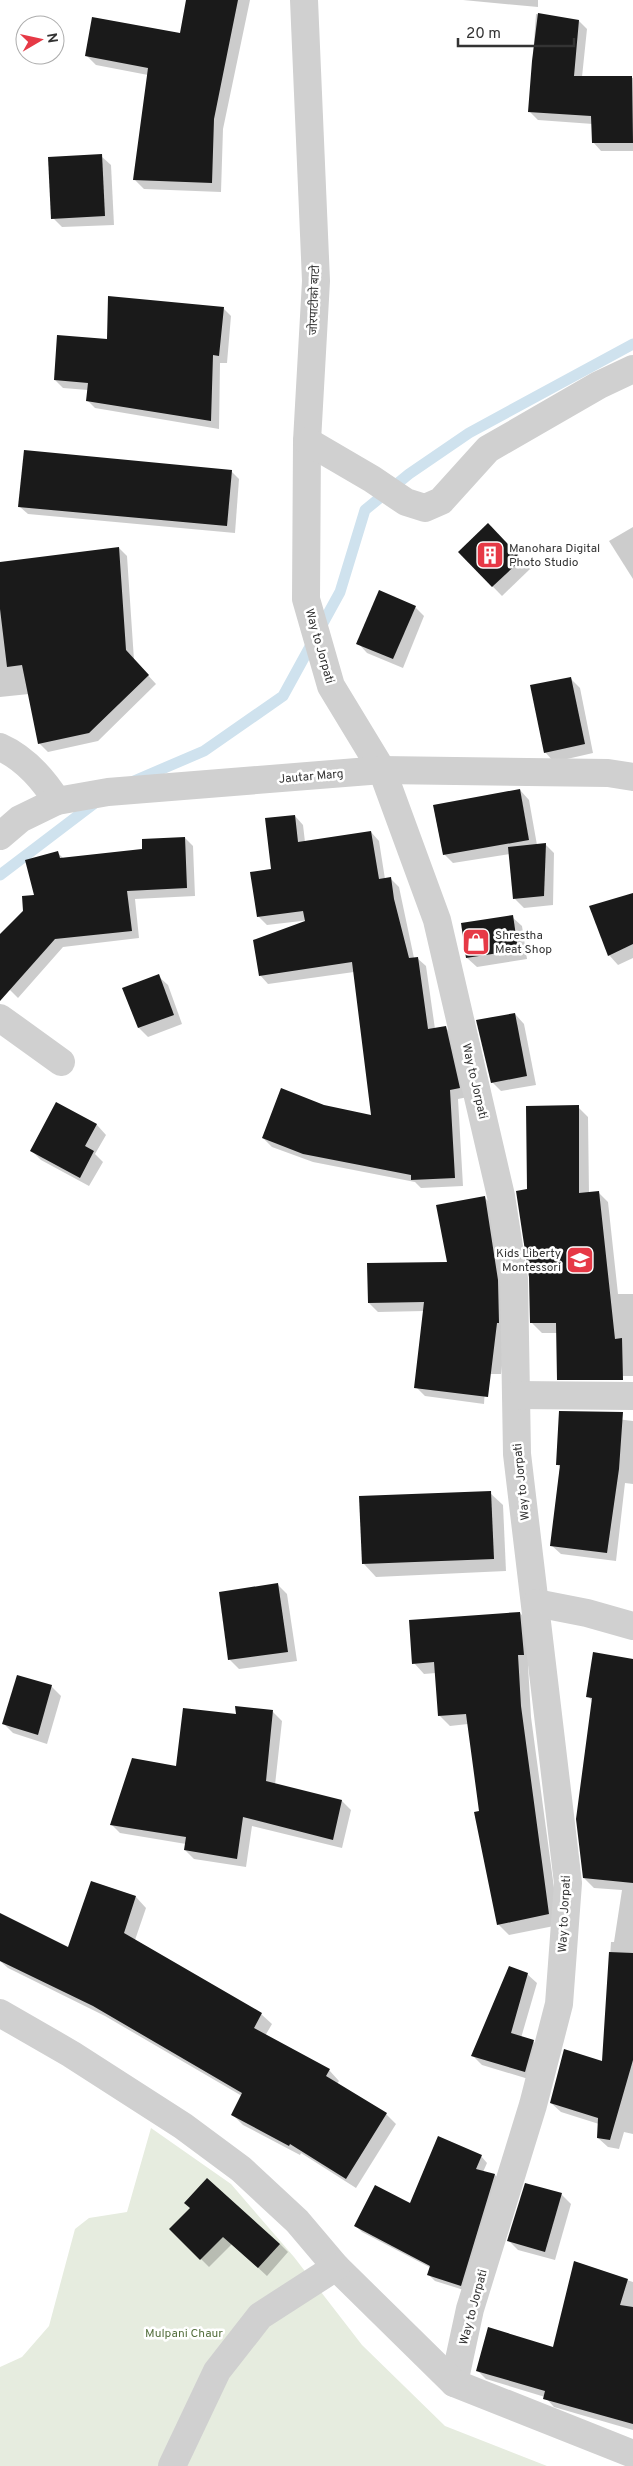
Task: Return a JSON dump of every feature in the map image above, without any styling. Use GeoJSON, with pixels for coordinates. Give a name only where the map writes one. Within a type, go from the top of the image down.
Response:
{"type":"FeatureCollection","features":[{"type":"Feature","properties":{"kind":"street","name":"जोरपाटीको बाटो"},"geometry":{"type":"LineString","coordinates":[[304,0],[316,281],[307,440],[306,599]]}},
{"type":"Feature","properties":{"kind":"street"},"geometry":{"type":"LineString","coordinates":[[307,440],[406,502],[425,508],[441,501],[488,449],[599,386],[633,369]]}},
{"type":"Feature","properties":{"kind":"street","name":"Way to Jorpati"},"geometry":{"type":"LineString","coordinates":[[306,599],[331,686],[382,770],[437,920],[501,1196],[514,1279],[517,1454],[568,1883],[559,2004],[533,2105],[470,2309],[454,2383]]}},
{"type":"Feature","properties":{"kind":"street"},"geometry":{"type":"LineString","coordinates":[[0,747],[13,753],[44,781],[56,801]]}},
{"type":"Feature","properties":{"kind":"street","name":"Jautar Marg"},"geometry":{"type":"LineString","coordinates":[[0,836],[20,819],[56,801],[108,792],[382,770],[608,773],[633,777]]}},
{"type":"Feature","properties":{"kind":"street"},"geometry":{"type":"LineString","coordinates":[[0,1018],[61,1062]]}},
{"type":"Feature","properties":{"kind":"street"},"geometry":{"type":"LineString","coordinates":[[516,1395],[633,1396]]}},
{"type":"Feature","properties":{"kind":"street"},"geometry":{"type":"LineString","coordinates":[[536,1603],[587,1613],[633,1626]]}},
{"type":"Feature","properties":{"kind":"street"},"geometry":{"type":"LineString","coordinates":[[0,2013],[71,2054],[183,2126],[241,2169],[297,2221],[336,2266],[454,2383],[633,2454]]}},
{"type":"Feature","properties":{"kind":"street"},"geometry":{"type":"LineString","coordinates":[[172,2466],[217,2371],[260,2316],[336,2266]]}},
{"type":"Feature","properties":{"kind":"green space","name":"Mulpani Chaur"},"geometry":{"type":"Polygon","coordinates":[[[151,2128],[231,2184],[294,2257],[362,2345],[445,2426],[547,2466],[0,2466],[0,2367],[22,2357],[49,2326],[75,2229],[89,2218],[127,2212],[151,2128]]]}},
{"type":"Feature","properties":{"kind":"building"},"geometry":{"type":"Polygon","coordinates":[[[186,0],[238,0],[214,119],[212,183],[133,180],[148,68],[85,56],[92,17],[180,33],[186,0]]]}},
{"type":"Feature","properties":{"kind":"building"},"geometry":{"type":"Polygon","coordinates":[[[538,13],[579,20],[574,76],[632,76],[633,143],[592,143],[591,116],[528,112],[538,13]]]}},
{"type":"Feature","properties":{"kind":"building"},"geometry":{"type":"Polygon","coordinates":[[[102,154],[105,216],[51,219],[48,157],[102,154]]]}},
{"type":"Feature","properties":{"kind":"building"},"geometry":{"type":"Polygon","coordinates":[[[108,296],[224,307],[219,356],[213,355],[211,421],[86,401],[88,383],[54,380],[57,335],[107,339],[108,296]]]}},
{"type":"Feature","properties":{"kind":"building"},"geometry":{"type":"Polygon","coordinates":[[[24,450],[232,470],[227,526],[18,507],[24,450]]]}},
{"type":"Feature","properties":{"kind":"building","name":"Manohara Digital Photo Studio"},"geometry":{"type":"Polygon","coordinates":[[[488,523],[522,559],[492,587],[458,552],[488,523]]]}},
{"type":"Feature","properties":{"kind":"building"},"geometry":{"type":"Polygon","coordinates":[[[119,547],[126,650],[149,675],[89,733],[38,744],[22,665],[7,667],[0,609],[0,562],[119,547]]]}},
{"type":"Feature","properties":{"kind":"building"},"geometry":{"type":"Polygon","coordinates":[[[379,590],[416,606],[393,659],[356,644],[379,590]]]}},
{"type":"Feature","properties":{"kind":"building"},"geometry":{"type":"Polygon","coordinates":[[[571,677],[585,744],[544,753],[530,685],[571,677]]]}},
{"type":"Feature","properties":{"kind":"building"},"geometry":{"type":"Polygon","coordinates":[[[520,789],[529,840],[443,855],[433,805],[520,789]]]}},
{"type":"Feature","properties":{"kind":"building"},"geometry":{"type":"Polygon","coordinates":[[[295,815],[298,842],[371,831],[379,879],[391,877],[394,899],[409,958],[418,957],[428,1029],[446,1026],[460,1088],[450,1090],[455,1178],[411,1180],[411,1175],[303,1154],[262,1138],[281,1088],[324,1105],[371,1115],[352,962],[259,976],[253,940],[305,921],[303,911],[257,917],[250,872],[271,869],[265,818],[295,815]]]}},
{"type":"Feature","properties":{"kind":"building"},"geometry":{"type":"Polygon","coordinates":[[[185,837],[187,888],[127,891],[132,931],[55,939],[0,1001],[0,934],[23,911],[22,896],[34,895],[25,860],[58,851],[60,858],[142,849],[142,839],[185,837]]]}},
{"type":"Feature","properties":{"kind":"building"},"geometry":{"type":"Polygon","coordinates":[[[546,843],[544,896],[513,899],[508,847],[546,843]]]}},
{"type":"Feature","properties":{"kind":"building"},"geometry":{"type":"Polygon","coordinates":[[[633,893],[633,944],[608,956],[589,906],[633,893]]]}},
{"type":"Feature","properties":{"kind":"building"},"geometry":{"type":"Polygon","coordinates":[[[513,915],[518,950],[466,958],[461,923],[513,915]]]}},
{"type":"Feature","properties":{"kind":"building"},"geometry":{"type":"Polygon","coordinates":[[[159,974],[174,1015],[138,1028],[122,988],[159,974]]]}},
{"type":"Feature","properties":{"kind":"building"},"geometry":{"type":"Polygon","coordinates":[[[515,1013],[527,1076],[491,1083],[476,1020],[515,1013]]]}},
{"type":"Feature","properties":{"kind":"building"},"geometry":{"type":"Polygon","coordinates":[[[56,1102],[97,1124],[85,1146],[94,1151],[80,1178],[30,1151],[56,1102]]]}},
{"type":"Feature","properties":{"kind":"building"},"geometry":{"type":"Polygon","coordinates":[[[579,1105],[579,1193],[599,1191],[615,1339],[622,1338],[623,1380],[557,1380],[556,1323],[530,1323],[529,1277],[516,1191],[527,1189],[526,1106],[579,1105]]]}},
{"type":"Feature","properties":{"kind":"building"},"geometry":{"type":"Polygon","coordinates":[[[485,1196],[498,1280],[499,1323],[497,1323],[488,1397],[414,1388],[424,1302],[368,1303],[367,1263],[447,1262],[436,1205],[485,1196]]]}},
{"type":"Feature","properties":{"kind":"building"},"geometry":{"type":"Polygon","coordinates":[[[559,1411],[623,1412],[619,1469],[607,1553],[550,1546],[560,1465],[556,1465],[559,1411]]]}},
{"type":"Feature","properties":{"kind":"building"},"geometry":{"type":"Polygon","coordinates":[[[491,1491],[494,1559],[362,1564],[359,1496],[491,1491]]]}},
{"type":"Feature","properties":{"kind":"building"},"geometry":{"type":"Polygon","coordinates":[[[278,1583],[288,1652],[228,1660],[219,1592],[278,1583]]]}},
{"type":"Feature","properties":{"kind":"building"},"geometry":{"type":"Polygon","coordinates":[[[520,1612],[524,1655],[518,1655],[521,1706],[549,1914],[497,1925],[474,1812],[479,1811],[466,1714],[438,1716],[434,1662],[412,1664],[409,1620],[520,1612]]]}},
{"type":"Feature","properties":{"kind":"building"},"geometry":{"type":"Polygon","coordinates":[[[593,1652],[633,1659],[633,1883],[583,1878],[576,1819],[592,1698],[586,1697],[593,1652]]]}},
{"type":"Feature","properties":{"kind":"building"},"geometry":{"type":"Polygon","coordinates":[[[17,1675],[52,1685],[38,1735],[2,1724],[17,1675]]]}},
{"type":"Feature","properties":{"kind":"building"},"geometry":{"type":"Polygon","coordinates":[[[235,1706],[273,1710],[266,1781],[342,1800],[333,1840],[243,1817],[237,1859],[184,1850],[186,1837],[110,1825],[132,1758],[176,1766],[183,1708],[236,1714],[235,1706]]]}},
{"type":"Feature","properties":{"kind":"building"},"geometry":{"type":"Polygon","coordinates":[[[91,1881],[136,1896],[124,1933],[262,2013],[254,2028],[330,2069],[326,2076],[387,2113],[346,2179],[290,2144],[289,2146],[231,2115],[242,2093],[93,2006],[0,1961],[0,1913],[68,1947],[91,1881]]]}},
{"type":"Feature","properties":{"kind":"building"},"geometry":{"type":"Polygon","coordinates":[[[609,1952],[633,1953],[633,2060],[610,2140],[597,2138],[598,2118],[550,2103],[564,2049],[602,2061],[609,1952]]]}},
{"type":"Feature","properties":{"kind":"building"},"geometry":{"type":"Polygon","coordinates":[[[509,1966],[528,1973],[511,2033],[534,2040],[525,2072],[471,2056],[509,1966]]]}},
{"type":"Feature","properties":{"kind":"building"},"geometry":{"type":"Polygon","coordinates":[[[438,2136],[482,2155],[476,2169],[495,2174],[461,2286],[427,2275],[430,2266],[354,2226],[375,2185],[410,2203],[438,2136]]]}},
{"type":"Feature","properties":{"kind":"building"},"geometry":{"type":"Polygon","coordinates":[[[207,2178],[280,2244],[258,2268],[223,2237],[200,2260],[169,2229],[190,2208],[184,2203],[207,2178]]]}},
{"type":"Feature","properties":{"kind":"building"},"geometry":{"type":"Polygon","coordinates":[[[525,2183],[562,2193],[545,2252],[507,2241],[525,2183]]]}},
{"type":"Feature","properties":{"kind":"building"},"geometry":{"type":"Polygon","coordinates":[[[574,2261],[628,2279],[620,2305],[633,2307],[633,2424],[543,2399],[545,2391],[476,2371],[488,2327],[553,2347],[574,2261]]]}},
{"type":"Feature","properties":{"kind":"waterway"},"geometry":{"type":"LineString","coordinates":[[134,781],[204,751],[283,696],[340,592],[365,510],[409,474],[469,433],[633,344]]}},
{"type":"Feature","properties":{"kind":"waterway"},"geometry":{"type":"LineString","coordinates":[[0,875],[96,802]]}},
{"type":"Feature","properties":{"kind":"place","name":"Manohara Digital Photo Studio"},"geometry":{"type":"Point","coordinates":[490,555]}},
{"type":"Feature","properties":{"kind":"place","name":"Shrestha Meat Shop"},"geometry":{"type":"Point","coordinates":[476,942]}},
{"type":"Feature","properties":{"kind":"place","name":"Kids Liberty Montessori"},"geometry":{"type":"Point","coordinates":[580,1260]}}]}
